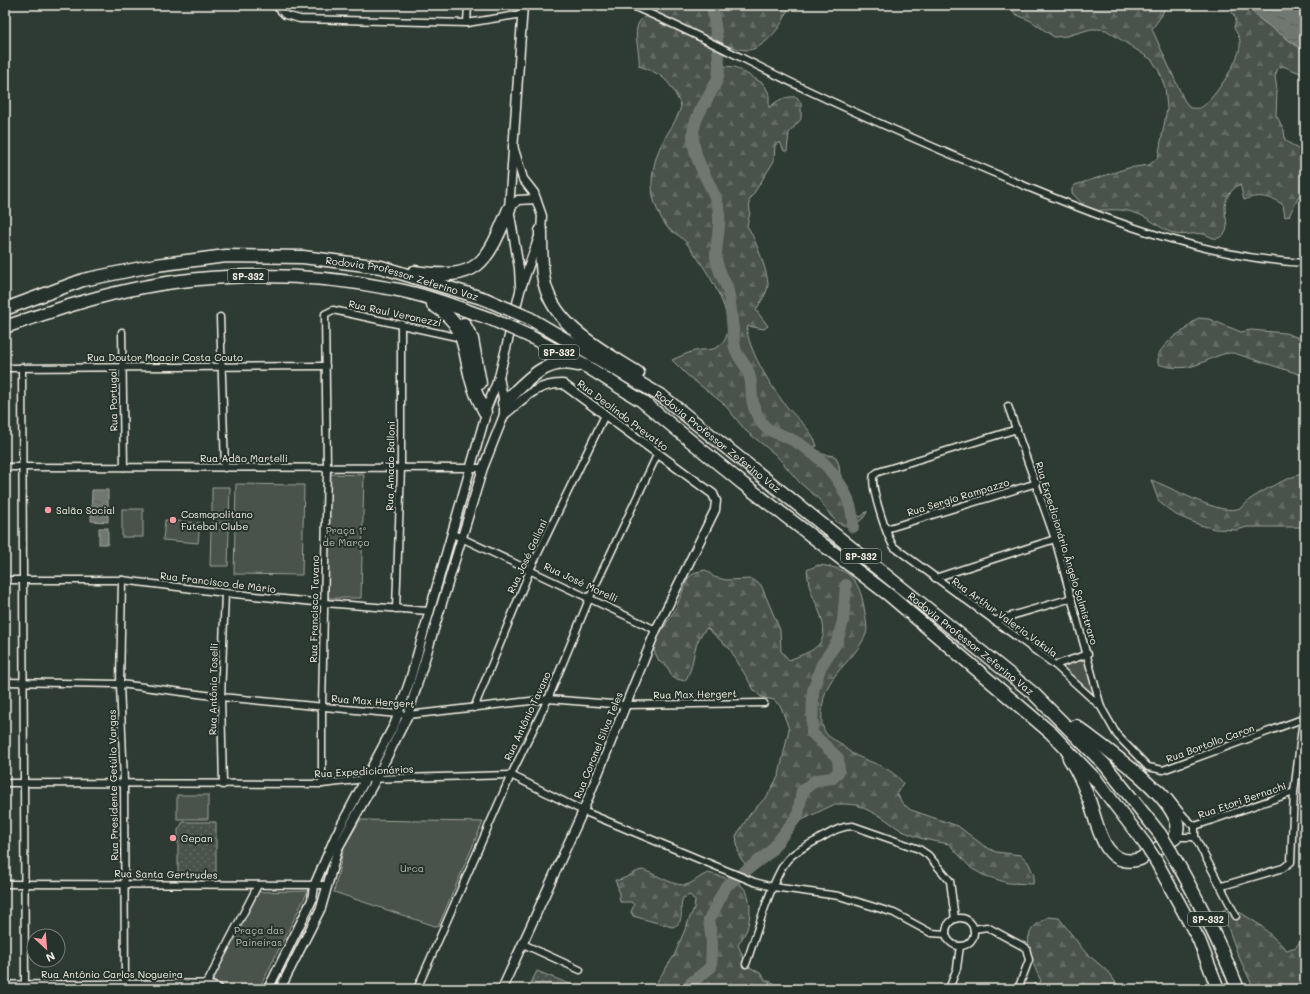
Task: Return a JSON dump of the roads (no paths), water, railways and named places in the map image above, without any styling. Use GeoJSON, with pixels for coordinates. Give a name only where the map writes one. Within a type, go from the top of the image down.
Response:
{"type":"FeatureCollection","features":[{"type":"Feature","properties":{"kind":"highway"},"geometry":{"type":"LineString","coordinates":[[382,267],[444,275],[461,273],[476,267],[486,256],[499,233],[509,209]]}},
{"type":"Feature","properties":{"kind":"highway"},"geometry":{"type":"LineString","coordinates":[[541,231],[543,276],[547,292],[555,307],[578,334],[654,384],[663,397]]}},
{"type":"Feature","properties":{"kind":"highway","name":"Rodovia Professor Zeferino Vaz"},"geometry":{"type":"LineString","coordinates":[[5,309],[89,279],[156,265],[226,256],[303,257],[382,267],[486,299],[529,318],[663,397],[1033,693],[1106,765],[1160,834],[1172,852],[1199,901],[1225,956],[1238,989]]}},
{"type":"Feature","properties":{"kind":"highway","name":"Rodovia Professor Zeferino Vaz"},"geometry":{"type":"LineString","coordinates":[[5,327],[70,305],[130,290],[182,281],[246,276],[309,278],[361,284],[415,294],[491,319],[529,336],[589,368],[642,401],[742,483],[889,596],[1051,733],[1097,780],[1145,844],[1156,861],[1199,940],[1218,989]]}},
{"type":"Feature","properties":{"kind":"highway"},"geometry":{"type":"LineString","coordinates":[[415,294],[449,315],[456,324],[463,338],[476,394],[486,411]]}},
{"type":"Feature","properties":{"kind":"highway"},"geometry":{"type":"LineString","coordinates":[[448,305],[465,325],[472,339],[486,411]]}},
{"type":"Feature","properties":{"kind":"highway"},"geometry":{"type":"LineString","coordinates":[[503,412],[547,366],[559,363],[571,363],[589,368]]}},
{"type":"Feature","properties":{"kind":"highway"},"geometry":{"type":"LineString","coordinates":[[1033,693],[1129,766],[1165,803],[1176,820],[1178,826],[1175,838],[1140,860],[1128,861],[1114,856],[1106,846],[1097,828],[1090,802],[1076,768],[1051,733]]}},
{"type":"Feature","properties":{"kind":"main road","name":"Rua Antônio Carlos Nogueira"},"geometry":{"type":"LineString","coordinates":[[5,986],[125,987],[206,985],[218,989]]}},
{"type":"Feature","properties":{"kind":"street"},"geometry":{"type":"LineString","coordinates":[[275,5],[285,15],[300,20],[467,23],[523,14]]}},
{"type":"Feature","properties":{"kind":"street"},"geometry":{"type":"LineString","coordinates":[[467,23],[468,5]]}},
{"type":"Feature","properties":{"kind":"street"},"geometry":{"type":"LineString","coordinates":[[520,291],[519,268],[509,209],[523,5]]}},
{"type":"Feature","properties":{"kind":"street"},"geometry":{"type":"LineString","coordinates":[[630,5],[670,22],[749,62],[887,126],[1080,209],[1220,252],[1273,261],[1305,263]]}},
{"type":"Feature","properties":{"kind":"street"},"geometry":{"type":"LineString","coordinates":[[268,989],[312,900],[314,886],[336,835],[395,723],[410,680],[428,611],[453,534],[472,468],[486,411],[499,378],[520,291],[541,231],[542,216],[536,199],[523,179],[513,146]]}},
{"type":"Feature","properties":{"kind":"street"},"geometry":{"type":"LineString","coordinates":[[509,209],[518,200],[536,199]]}},
{"type":"Feature","properties":{"kind":"street","name":"Rua Raul Veronezzi"},"geometry":{"type":"LineString","coordinates":[[325,314],[333,310],[463,338]]}},
{"type":"Feature","properties":{"kind":"street","name":"Rua Francisco Tavano"},"geometry":{"type":"LineString","coordinates":[[322,784],[322,706],[327,468],[325,314]]}},
{"type":"Feature","properties":{"kind":"street"},"geometry":{"type":"LineString","coordinates":[[220,317],[225,468]]}},
{"type":"Feature","properties":{"kind":"street","name":"Rua Amado Balloni"},"geometry":{"type":"LineString","coordinates":[[396,609],[401,468],[401,324]]}},
{"type":"Feature","properties":{"kind":"street","name":"Rua Portugal"},"geometry":{"type":"LineString","coordinates":[[122,332],[124,467]]}},
{"type":"Feature","properties":{"kind":"street","name":"Rua Doutor Moacir Costa Couto"},"geometry":{"type":"LineString","coordinates":[[5,368],[326,366]]}},
{"type":"Feature","properties":{"kind":"street"},"geometry":{"type":"LineString","coordinates":[[22,367],[25,987]]}},
{"type":"Feature","properties":{"kind":"street"},"geometry":{"type":"LineString","coordinates":[[280,989],[321,908],[338,848],[376,779],[408,715],[483,468],[503,412],[499,378]]}},
{"type":"Feature","properties":{"kind":"street","name":"Rua Deolindo Prevatto"},"geometry":{"type":"LineString","coordinates":[[503,412],[543,385],[563,384],[713,494],[716,501],[714,510]]}},
{"type":"Feature","properties":{"kind":"street","name":"Rua Expedicionário Ângelo Salmistraro"},"geometry":{"type":"LineString","coordinates":[[1008,406],[1055,539],[1088,654],[1101,707]]}},
{"type":"Feature","properties":{"kind":"street"},"geometry":{"type":"LineString","coordinates":[[486,411],[489,421],[503,412]]}},
{"type":"Feature","properties":{"kind":"street","name":"Rua José Gallani"},"geometry":{"type":"LineString","coordinates":[[474,708],[530,570],[605,415]]}},
{"type":"Feature","properties":{"kind":"street"},"geometry":{"type":"LineString","coordinates":[[886,529],[873,483],[874,475],[878,472],[1017,429]]}},
{"type":"Feature","properties":{"kind":"street","name":"Rua Antônio Tavano"},"geometry":{"type":"LineString","coordinates":[[417,989],[511,775],[548,699],[590,597],[658,453]]}},
{"type":"Feature","properties":{"kind":"street","name":"Rua Adão Martelli"},"geometry":{"type":"LineString","coordinates":[[5,467],[483,468]]}},
{"type":"Feature","properties":{"kind":"street","name":"Rua Sergio Rampazzo"},"geometry":{"type":"LineString","coordinates":[[886,529],[1036,483]]}},
{"type":"Feature","properties":{"kind":"street","name":"Rua Coronel Silva Teles"},"geometry":{"type":"LineString","coordinates":[[502,989],[583,811],[656,630],[714,510]]}},
{"type":"Feature","properties":{"kind":"street","name":"Rua Arthur Valerio Vakula"},"geometry":{"type":"LineString","coordinates":[[886,529],[894,547],[1055,665],[1101,707]]}},
{"type":"Feature","properties":{"kind":"street","name":"Rua José Morelli"},"geometry":{"type":"LineString","coordinates":[[453,534],[590,597],[656,630]]}},
{"type":"Feature","properties":{"kind":"street"},"geometry":{"type":"LineString","coordinates":[[935,578],[1055,539]]}},
{"type":"Feature","properties":{"kind":"street","name":"Rua Francisco de Mário"},"geometry":{"type":"LineString","coordinates":[[5,580],[122,580],[225,594],[428,611]]}},
{"type":"Feature","properties":{"kind":"street","name":"Rua Presidente Getúlio Vargas"},"geometry":{"type":"LineString","coordinates":[[122,580],[120,684],[124,782],[125,987]]}},
{"type":"Feature","properties":{"kind":"street","name":"Rua Antônio Toselli"},"geometry":{"type":"LineString","coordinates":[[223,785],[221,697],[225,594]]}},
{"type":"Feature","properties":{"kind":"street"},"geometry":{"type":"LineString","coordinates":[[994,621],[1072,598]]}},
{"type":"Feature","properties":{"kind":"street"},"geometry":{"type":"LineString","coordinates":[[1055,665],[1088,654]]}},
{"type":"Feature","properties":{"kind":"street","name":"Rua Max Hergert"},"geometry":{"type":"LineString","coordinates":[[5,682],[120,684],[221,697],[408,715],[548,699],[625,706],[764,703]]}},
{"type":"Feature","properties":{"kind":"street","name":"Rua Bortollo Caron"},"geometry":{"type":"LineString","coordinates":[[1101,707],[1117,735],[1148,767],[1154,770],[1171,768],[1304,718]]}},
{"type":"Feature","properties":{"kind":"street"},"geometry":{"type":"LineString","coordinates":[[1222,886],[1288,866],[1292,858],[1294,792],[1304,718]]}},
{"type":"Feature","properties":{"kind":"street"},"geometry":{"type":"LineString","coordinates":[[1129,766],[1166,793],[1188,822],[1196,826],[1195,837],[1222,886],[1236,916]]}},
{"type":"Feature","properties":{"kind":"street","name":"Rua Expedicionários"},"geometry":{"type":"LineString","coordinates":[[5,783],[124,782],[223,785],[322,784],[365,779],[511,775],[583,811],[754,882],[774,887],[839,896],[894,912],[931,933],[946,934]]}},
{"type":"Feature","properties":{"kind":"street","name":"Rua Etori Bernachi"},"geometry":{"type":"LineString","coordinates":[[1196,826],[1294,792]]}},
{"type":"Feature","properties":{"kind":"street"},"geometry":{"type":"LineString","coordinates":[[746,964],[784,863],[789,857],[838,828],[853,826],[919,849],[928,855],[950,881],[955,919]]}},
{"type":"Feature","properties":{"kind":"street"},"geometry":{"type":"LineString","coordinates":[[1175,838],[1183,836],[1195,837]]}},
{"type":"Feature","properties":{"kind":"street","name":"Rua Santa Gertrudes"},"geometry":{"type":"LineString","coordinates":[[5,884],[327,886]]}},
{"type":"Feature","properties":{"kind":"street"},"geometry":{"type":"LineString","coordinates":[[206,985],[258,885]]}},
{"type":"Feature","properties":{"kind":"street"},"geometry":{"type":"LineString","coordinates":[[955,919],[966,919],[974,929],[974,935],[971,941],[966,945],[960,946],[949,942],[946,934],[950,923],[955,919]]}},
{"type":"Feature","properties":{"kind":"street"},"geometry":{"type":"LineString","coordinates":[[974,929],[987,927],[1026,948],[1029,960],[1018,989]]}},
{"type":"Feature","properties":{"kind":"street"},"geometry":{"type":"LineString","coordinates":[[523,944],[580,970]]}},
{"type":"Feature","properties":{"kind":"street"},"geometry":{"type":"LineString","coordinates":[[949,989],[958,963],[960,946]]}},
{"type":"Feature","properties":{"kind":"water"},"geometry":{"type":"Polygon","coordinates":[[[1245,5],[1305,5],[1305,52],[1261,20],[1245,5]]]}},
{"type":"Feature","properties":{"kind":"water"},"geometry":{"type":"Polygon","coordinates":[[[92,490],[108,490],[108,522],[91,521],[92,490]]]}},
{"type":"Feature","properties":{"kind":"water"},"geometry":{"type":"Polygon","coordinates":[[[99,528],[108,528],[108,544],[99,544],[99,528]]]}},
{"type":"Feature","properties":{"kind":"waterway"},"geometry":{"type":"LineString","coordinates":[[712,5],[719,54],[719,73],[714,87],[696,120],[693,135],[699,163],[718,206],[719,225],[716,261],[728,291],[735,348],[748,371],[751,382],[753,403],[758,417],[767,428],[798,443],[819,458],[828,468],[836,478],[849,502],[853,527]]}},
{"type":"Feature","properties":{"kind":"waterway"},"geometry":{"type":"LineString","coordinates":[[689,989],[691,983],[711,967],[712,942],[709,920],[726,886],[770,852],[798,815],[802,791],[816,780],[833,778],[839,771],[838,758],[812,733],[813,691],[821,666],[837,642],[843,621],[846,585]]}},
{"type":"Feature","properties":{"kind":"place","name":"Salão Social"},"geometry":{"type":"Point","coordinates":[48,510]}},
{"type":"Feature","properties":{"kind":"place","name":"Cosmopolitano Futebol Clube"},"geometry":{"type":"Point","coordinates":[173,520]}},
{"type":"Feature","properties":{"kind":"place","name":"Gepan"},"geometry":{"type":"Point","coordinates":[173,838]}},
{"type":"Feature","properties":{"kind":"park label","name":"Praça 1º de Março"},"geometry":{"type":"Point","coordinates":[346,536]}},
{"type":"Feature","properties":{"kind":"park label","name":"Urca"},"geometry":{"type":"Point","coordinates":[412,868]}},
{"type":"Feature","properties":{"kind":"park label","name":"Praça das Paineiras"},"geometry":{"type":"Point","coordinates":[259,936]}}]}
